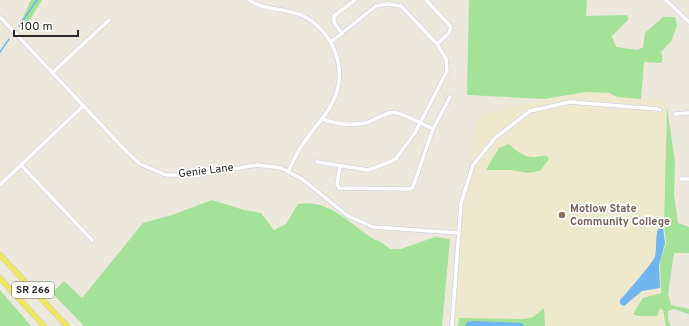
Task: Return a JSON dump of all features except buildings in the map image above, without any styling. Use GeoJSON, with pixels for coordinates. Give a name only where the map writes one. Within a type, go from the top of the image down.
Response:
{"type":"FeatureCollection","features":[{"type":"Feature","properties":{"kind":"main road","name":"SR 266"},"geometry":{"type":"LineString","coordinates":[[0,255],[67,326]]}},
{"type":"Feature","properties":{"kind":"main road","name":"SR 266"},"geometry":{"type":"LineString","coordinates":[[0,278],[44,326]]}},
{"type":"Feature","properties":{"kind":"street"},"geometry":{"type":"LineString","coordinates":[[249,0],[260,6],[306,17],[320,28],[332,41],[339,69],[339,81],[335,96],[322,119],[299,150],[288,172]]}},
{"type":"Feature","properties":{"kind":"street"},"geometry":{"type":"LineString","coordinates":[[342,34],[334,22],[334,16],[355,0]]}},
{"type":"Feature","properties":{"kind":"street"},"geometry":{"type":"LineString","coordinates":[[426,0],[451,27],[449,33],[436,44]]}},
{"type":"Feature","properties":{"kind":"street"},"geometry":{"type":"LineString","coordinates":[[666,0],[689,22]]}},
{"type":"Feature","properties":{"kind":"street"},"geometry":{"type":"LineString","coordinates":[[317,162],[368,170],[395,160],[405,148],[420,124],[447,71],[446,60],[436,44],[401,6],[387,4],[376,6],[332,41]]}},
{"type":"Feature","properties":{"kind":"street","name":"Genie Lane"},"geometry":{"type":"LineString","coordinates":[[0,17],[83,106],[140,164],[166,175],[195,175],[258,165],[281,168],[302,179],[348,216],[373,227],[459,233]]}},
{"type":"Feature","properties":{"kind":"street"},"geometry":{"type":"LineString","coordinates":[[52,73],[109,20]]}},
{"type":"Feature","properties":{"kind":"street"},"geometry":{"type":"LineString","coordinates":[[340,166],[337,184],[339,188],[410,189],[413,187],[433,129],[450,97]]}},
{"type":"Feature","properties":{"kind":"street"},"geometry":{"type":"LineString","coordinates":[[452,326],[461,203],[473,165],[495,138],[530,112],[570,102],[660,110]]}},
{"type":"Feature","properties":{"kind":"street"},"geometry":{"type":"LineString","coordinates":[[0,185],[83,106]]}},
{"type":"Feature","properties":{"kind":"street"},"geometry":{"type":"LineString","coordinates":[[322,119],[334,123],[365,123],[388,113],[396,112],[433,129]]}},
{"type":"Feature","properties":{"kind":"street"},"geometry":{"type":"LineString","coordinates":[[675,114],[689,113]]}},
{"type":"Feature","properties":{"kind":"street"},"geometry":{"type":"LineString","coordinates":[[21,165],[92,240]]}},
{"type":"Feature","properties":{"kind":"street"},"geometry":{"type":"LineString","coordinates":[[681,179],[689,179]]}},
{"type":"Feature","properties":{"kind":"shaded area","name":"Motlow State Community College"},"geometry":{"type":"Polygon","coordinates":[[[586,92],[609,93],[618,97],[666,100],[666,243],[660,263],[660,282],[666,326],[452,326],[461,203],[479,116],[544,99],[586,92]]]}},
{"type":"Feature","properties":{"kind":"green space"},"geometry":{"type":"Polygon","coordinates":[[[31,0],[42,0],[28,23],[19,26],[31,0]]]}},
{"type":"Feature","properties":{"kind":"green space"},"geometry":{"type":"Polygon","coordinates":[[[469,0],[587,0],[586,16],[627,15],[628,20],[612,36],[616,47],[638,50],[643,47],[645,33],[663,17],[675,17],[677,25],[672,40],[661,52],[663,59],[661,63],[644,62],[641,99],[618,97],[609,93],[586,92],[544,99],[467,95],[469,0]]]}},
{"type":"Feature","properties":{"kind":"green space"},"geometry":{"type":"Polygon","coordinates":[[[667,107],[675,162],[674,195],[678,223],[689,227],[689,253],[674,253],[668,294],[671,305],[689,309],[689,314],[674,309],[668,311],[668,320],[671,326],[666,326],[663,310],[660,308],[657,316],[638,316],[633,314],[643,298],[661,293],[660,262],[666,243],[664,226],[667,107]]]}},
{"type":"Feature","properties":{"kind":"green space"},"geometry":{"type":"Polygon","coordinates":[[[509,144],[525,155],[533,157],[547,156],[549,159],[540,171],[528,173],[511,170],[486,170],[499,148],[509,144]]]}},
{"type":"Feature","properties":{"kind":"green space"},"geometry":{"type":"Polygon","coordinates":[[[212,200],[244,210],[261,213],[274,230],[286,224],[298,204],[308,203],[336,212],[390,249],[401,249],[435,237],[450,239],[442,326],[84,326],[52,293],[64,281],[82,298],[143,223],[172,215],[212,200]]]}},
{"type":"Feature","properties":{"kind":"green space"},"geometry":{"type":"Polygon","coordinates":[[[0,290],[31,326],[0,326],[0,290]]]}},
{"type":"Feature","properties":{"kind":"green space"},"geometry":{"type":"Polygon","coordinates":[[[544,308],[545,326],[458,326],[459,318],[523,319],[533,317],[544,308]]]}},
{"type":"Feature","properties":{"kind":"water"},"geometry":{"type":"Polygon","coordinates":[[[663,227],[665,243],[659,265],[660,288],[642,291],[624,306],[620,304],[620,300],[655,257],[658,229],[663,227]]]}},
{"type":"Feature","properties":{"kind":"water"},"geometry":{"type":"Polygon","coordinates":[[[467,322],[522,323],[524,326],[465,326],[467,322]]]}},
{"type":"Feature","properties":{"kind":"waterway"},"geometry":{"type":"LineString","coordinates":[[19,26],[37,0]]}},
{"type":"Feature","properties":{"kind":"waterway"},"geometry":{"type":"LineString","coordinates":[[0,52],[9,39]]}},
{"type":"Feature","properties":{"kind":"place","name":"Motlow State Community College"},"geometry":{"type":"Point","coordinates":[562,215]}}]}
